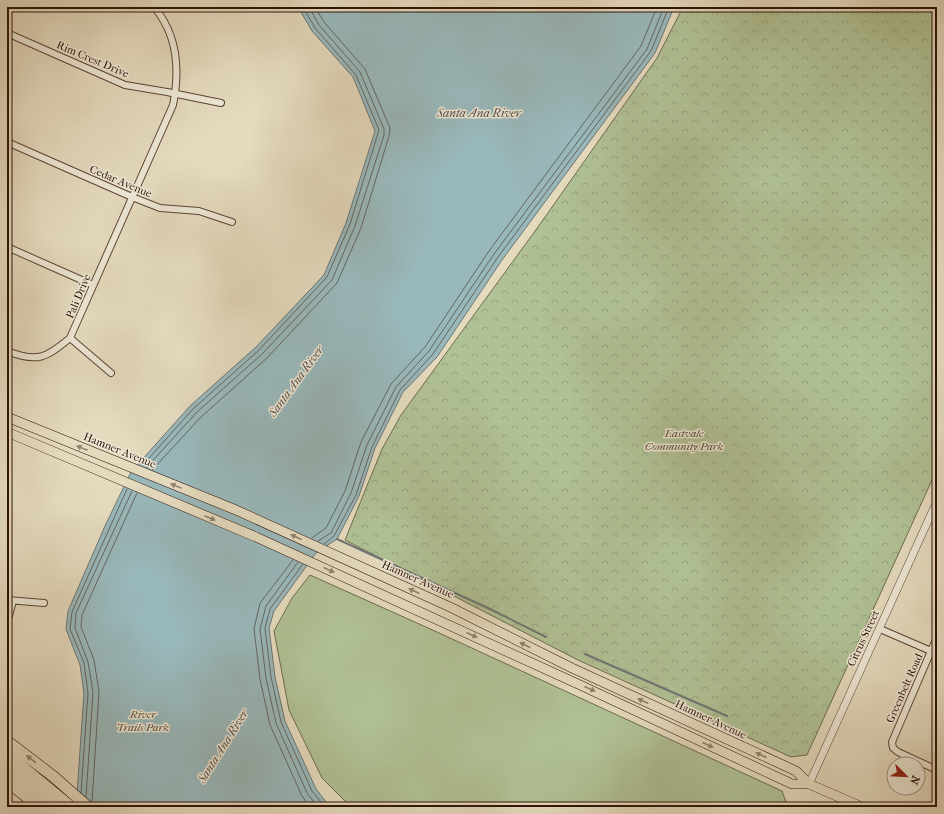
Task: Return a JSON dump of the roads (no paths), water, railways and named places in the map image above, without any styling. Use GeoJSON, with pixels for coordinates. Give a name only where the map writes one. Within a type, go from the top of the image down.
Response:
{"type":"FeatureCollection","features":[{"type":"Feature","properties":{"kind":"highway"},"geometry":{"type":"LineString","coordinates":[[7,741],[54,777],[88,807]]}},
{"type":"Feature","properties":{"kind":"highway"},"geometry":{"type":"LineString","coordinates":[[7,754],[71,807]]}},
{"type":"Feature","properties":{"kind":"highway"},"geometry":{"type":"LineString","coordinates":[[7,768],[46,805]]}},
{"type":"Feature","properties":{"kind":"highway"},"geometry":{"type":"LineString","coordinates":[[7,781],[46,805]]}},
{"type":"Feature","properties":{"kind":"main road","name":"Hamner Avenue"},"geometry":{"type":"LineString","coordinates":[[7,417],[236,510],[450,607],[572,668],[796,771],[809,784],[862,807]]}},
{"type":"Feature","properties":{"kind":"main road","name":"Hamner Avenue"},"geometry":{"type":"LineString","coordinates":[[7,432],[256,537],[437,619],[792,784],[809,784]]}},
{"type":"Feature","properties":{"kind":"street","name":"Pali Drive"},"geometry":{"type":"LineString","coordinates":[[7,352],[25,357],[36,358],[54,352],[70,338],[173,105],[178,75],[175,54],[170,34],[162,17],[154,7]]}},
{"type":"Feature","properties":{"kind":"street","name":"Rim Crest Drive"},"geometry":{"type":"LineString","coordinates":[[7,33],[125,85],[221,103]]}},
{"type":"Feature","properties":{"kind":"street","name":"Cedar Avenue"},"geometry":{"type":"LineString","coordinates":[[7,142],[160,208],[199,211],[232,222]]}},
{"type":"Feature","properties":{"kind":"street"},"geometry":{"type":"LineString","coordinates":[[7,247],[93,286]]}},
{"type":"Feature","properties":{"kind":"street"},"geometry":{"type":"LineString","coordinates":[[70,338],[110,373]]}},
{"type":"Feature","properties":{"kind":"street","name":"Citrus Street"},"geometry":{"type":"LineString","coordinates":[[809,784],[937,501]]}},
{"type":"Feature","properties":{"kind":"street"},"geometry":{"type":"LineString","coordinates":[[7,623],[10,616],[10,601],[44,603]]}},
{"type":"Feature","properties":{"kind":"street"},"geometry":{"type":"LineString","coordinates":[[880,629],[931,652]]}},
{"type":"Feature","properties":{"kind":"street","name":"Greenbelt Road"},"geometry":{"type":"LineString","coordinates":[[937,637],[892,742],[893,748],[904,755],[937,770]]}},
{"type":"Feature","properties":{"kind":"water","name":"Santa Ana River"},"geometry":{"type":"Polygon","coordinates":[[[298,7],[674,7],[655,53],[502,260],[437,357],[403,392],[375,448],[359,496],[337,539],[316,553],[274,611],[269,628],[275,677],[285,721],[316,789],[330,807],[76,807],[84,693],[80,665],[66,629],[68,611],[105,526],[131,472],[190,406],[256,347],[324,275],[346,223],[375,131],[353,77],[312,31],[298,7]]]}},
{"type":"Feature","properties":{"kind":"waterway"},"geometry":{"type":"LineString","coordinates":[[337,539],[490,609],[546,637]]}},
{"type":"Feature","properties":{"kind":"waterway"},"geometry":{"type":"LineString","coordinates":[[585,654],[727,716]]}},
{"type":"Feature","properties":{"kind":"park label","name":"Eastvale Community Park"},"geometry":{"type":"Point","coordinates":[684,439]}},
{"type":"Feature","properties":{"kind":"park label","name":"River Trails Park"},"geometry":{"type":"Point","coordinates":[143,720]}}]}
